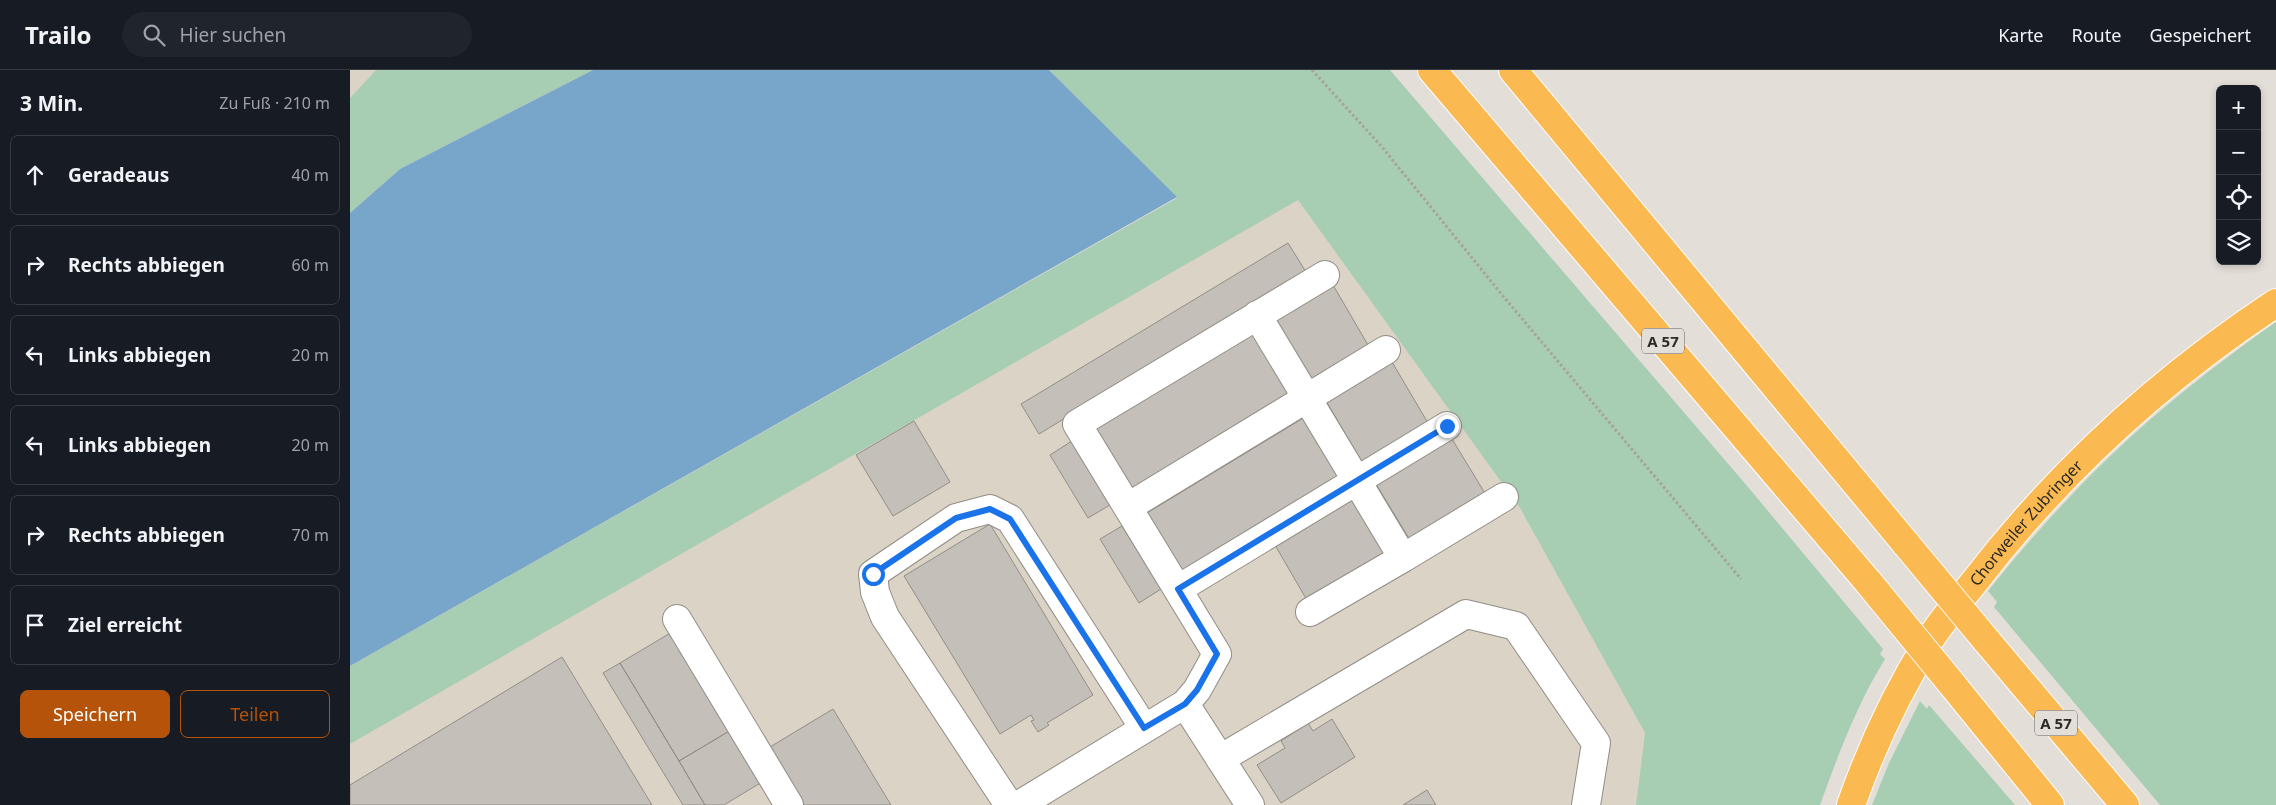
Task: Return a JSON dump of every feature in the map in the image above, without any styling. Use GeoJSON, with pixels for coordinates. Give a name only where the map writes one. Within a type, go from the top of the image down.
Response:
{"type":"FeatureCollection","features":[{"type":"Feature","properties":{"kind":"highway","name":"A 57"},"geometry":{"type":"LineString","coordinates":[[1432,70],[1868,583],[2050,805]]}},
{"type":"Feature","properties":{"kind":"highway","name":"A 57"},"geometry":{"type":"LineString","coordinates":[[1514,70],[1906,545],[2126,805]]}},
{"type":"Feature","properties":{"kind":"highway","name":"Chorweiler Zubringer"},"geometry":{"type":"LineString","coordinates":[[1851,805],[1900,690],[1930,640],[2003,544],[2053,489],[2138,407],[2227,336],[2276,303]]}},
{"type":"Feature","properties":{"kind":"street"},"geometry":{"type":"LineString","coordinates":[[1019,805],[1185,704],[1197,690],[1217,654],[1077,424],[1325,275]]}},
{"type":"Feature","properties":{"kind":"street"},"geometry":{"type":"LineString","coordinates":[[1257,315],[1404,558]]}},
{"type":"Feature","properties":{"kind":"street"},"geometry":{"type":"LineString","coordinates":[[1128,507],[1386,350]]}},
{"type":"Feature","properties":{"kind":"street"},"geometry":{"type":"LineString","coordinates":[[1178,589],[1447,426]]}},
{"type":"Feature","properties":{"kind":"street"},"geometry":{"type":"LineString","coordinates":[[1310,612],[1504,497]]}},
{"type":"Feature","properties":{"kind":"street"},"geometry":{"type":"LineString","coordinates":[[1009,805],[884,617],[875,592],[873,574],[956,518],[990,509],[1010,519],[1144,728]]}},
{"type":"Feature","properties":{"kind":"street"},"geometry":{"type":"LineString","coordinates":[[1220,759],[1466,614],[1516,626],[1596,743],[1586,805]]}},
{"type":"Feature","properties":{"kind":"street"},"geometry":{"type":"LineString","coordinates":[[677,619],[789,805]]}},
{"type":"Feature","properties":{"kind":"street"},"geometry":{"type":"LineString","coordinates":[[1185,704],[1250,805]]}},
{"type":"Feature","properties":{"kind":"path"},"geometry":{"type":"LineString","coordinates":[[1312,70],[1382,148],[1503,296],[1741,579]]}},
{"type":"Feature","properties":{"kind":"shaded area"},"geometry":{"type":"Polygon","coordinates":[[[350,70],[376,70],[350,98],[350,70]]]}},
{"type":"Feature","properties":{"kind":"shaded area"},"geometry":{"type":"Polygon","coordinates":[[[1298,199],[1520,508],[1645,733],[1636,805],[350,805],[350,744],[1298,199]]]}},
{"type":"Feature","properties":{"kind":"green space"},"geometry":{"type":"Polygon","coordinates":[[[376,70],[593,70],[400,169],[350,213],[350,98],[376,70]]]}},
{"type":"Feature","properties":{"kind":"green space"},"geometry":{"type":"Polygon","coordinates":[[[1049,70],[1390,70],[1748,487],[1883,649],[1880,654],[1885,659],[1857,712],[1820,805],[1636,805],[1645,733],[1520,508],[1298,200],[350,744],[350,666],[1177,198],[1049,70]]]}},
{"type":"Feature","properties":{"kind":"green space"},"geometry":{"type":"Polygon","coordinates":[[[2276,322],[2276,805],[2160,805],[1994,607],[1997,602],[1988,591],[2047,521],[2116,450],[2194,383],[2276,322]]]}},
{"type":"Feature","properties":{"kind":"green space"},"geometry":{"type":"Polygon","coordinates":[[[1920,701],[1927,709],[1929,705],[2015,805],[1872,805],[1889,763],[1920,701]]]}},
{"type":"Feature","properties":{"kind":"water"},"geometry":{"type":"Polygon","coordinates":[[[593,70],[1049,70],[1177,197],[350,666],[350,213],[400,169],[593,70]]]}},
{"type":"Feature","properties":{"kind":"building"},"geometry":{"type":"Polygon","coordinates":[[[1288,243],[1306,272],[1039,434],[1021,404],[1288,243]]]}},
{"type":"Feature","properties":{"kind":"building"},"geometry":{"type":"Polygon","coordinates":[[[1333,285],[1368,345],[1311,379],[1276,319],[1333,285]]]}},
{"type":"Feature","properties":{"kind":"building"},"geometry":{"type":"Polygon","coordinates":[[[1254,334],[1290,394],[1132,489],[1096,429],[1254,334]]]}},
{"type":"Feature","properties":{"kind":"building"},"geometry":{"type":"Polygon","coordinates":[[[1392,362],[1428,423],[1362,462],[1326,401],[1392,362]]]}},
{"type":"Feature","properties":{"kind":"building"},"geometry":{"type":"Polygon","coordinates":[[[1305,417],[1341,477],[1183,573],[1147,513],[1305,417]]]}},
{"type":"Feature","properties":{"kind":"building"},"geometry":{"type":"Polygon","coordinates":[[[914,421],[950,482],[893,516],[856,455],[914,421]]]}},
{"type":"Feature","properties":{"kind":"building"},"geometry":{"type":"Polygon","coordinates":[[[1452,439],[1486,495],[1410,540],[1376,484],[1452,439]]]}},
{"type":"Feature","properties":{"kind":"building"},"geometry":{"type":"Polygon","coordinates":[[[1072,441],[1110,505],[1088,518],[1050,455],[1072,441]]]}},
{"type":"Feature","properties":{"kind":"building"},"geometry":{"type":"Polygon","coordinates":[[[1353,500],[1386,556],[1308,602],[1275,545],[1353,500]]]}},
{"type":"Feature","properties":{"kind":"building"},"geometry":{"type":"Polygon","coordinates":[[[990,524],[1093,695],[1047,723],[1049,725],[1038,732],[1031,721],[1034,720],[1031,715],[1000,734],[904,576],[990,524]]]}},
{"type":"Feature","properties":{"kind":"building"},"geometry":{"type":"Polygon","coordinates":[[[1122,526],[1161,589],[1139,603],[1100,539],[1122,526]]]}},
{"type":"Feature","properties":{"kind":"building"},"geometry":{"type":"Polygon","coordinates":[[[672,632],[731,730],[679,761],[620,663],[672,632]]]}},
{"type":"Feature","properties":{"kind":"building"},"geometry":{"type":"Polygon","coordinates":[[[562,657],[652,805],[350,805],[350,785],[562,657]]]}},
{"type":"Feature","properties":{"kind":"building"},"geometry":{"type":"Polygon","coordinates":[[[620,663],[705,805],[683,805],[603,673],[620,663]]]}},
{"type":"Feature","properties":{"kind":"building"},"geometry":{"type":"Polygon","coordinates":[[[833,709],[891,805],[804,805],[770,747],[833,709]]]}},
{"type":"Feature","properties":{"kind":"building"},"geometry":{"type":"Polygon","coordinates":[[[1332,719],[1355,757],[1281,803],[1257,765],[1285,748],[1281,741],[1308,723],[1313,731],[1332,719]]]}},
{"type":"Feature","properties":{"kind":"building"},"geometry":{"type":"Polygon","coordinates":[[[731,730],[762,782],[724,805],[705,805],[679,761],[731,730]]]}},
{"type":"Feature","properties":{"kind":"building"},"geometry":{"type":"Polygon","coordinates":[[[1427,790],[1436,805],[1403,805],[1427,790]]]}},
{"type":"Feature","properties":{"kind":"route"},"geometry":{"type":"LineString","coordinates":[[873,574],[956,518],[990,509],[1010,519],[1144,728],[1185,704],[1197,690],[1217,654],[1178,589],[1447,426]]}}]}
